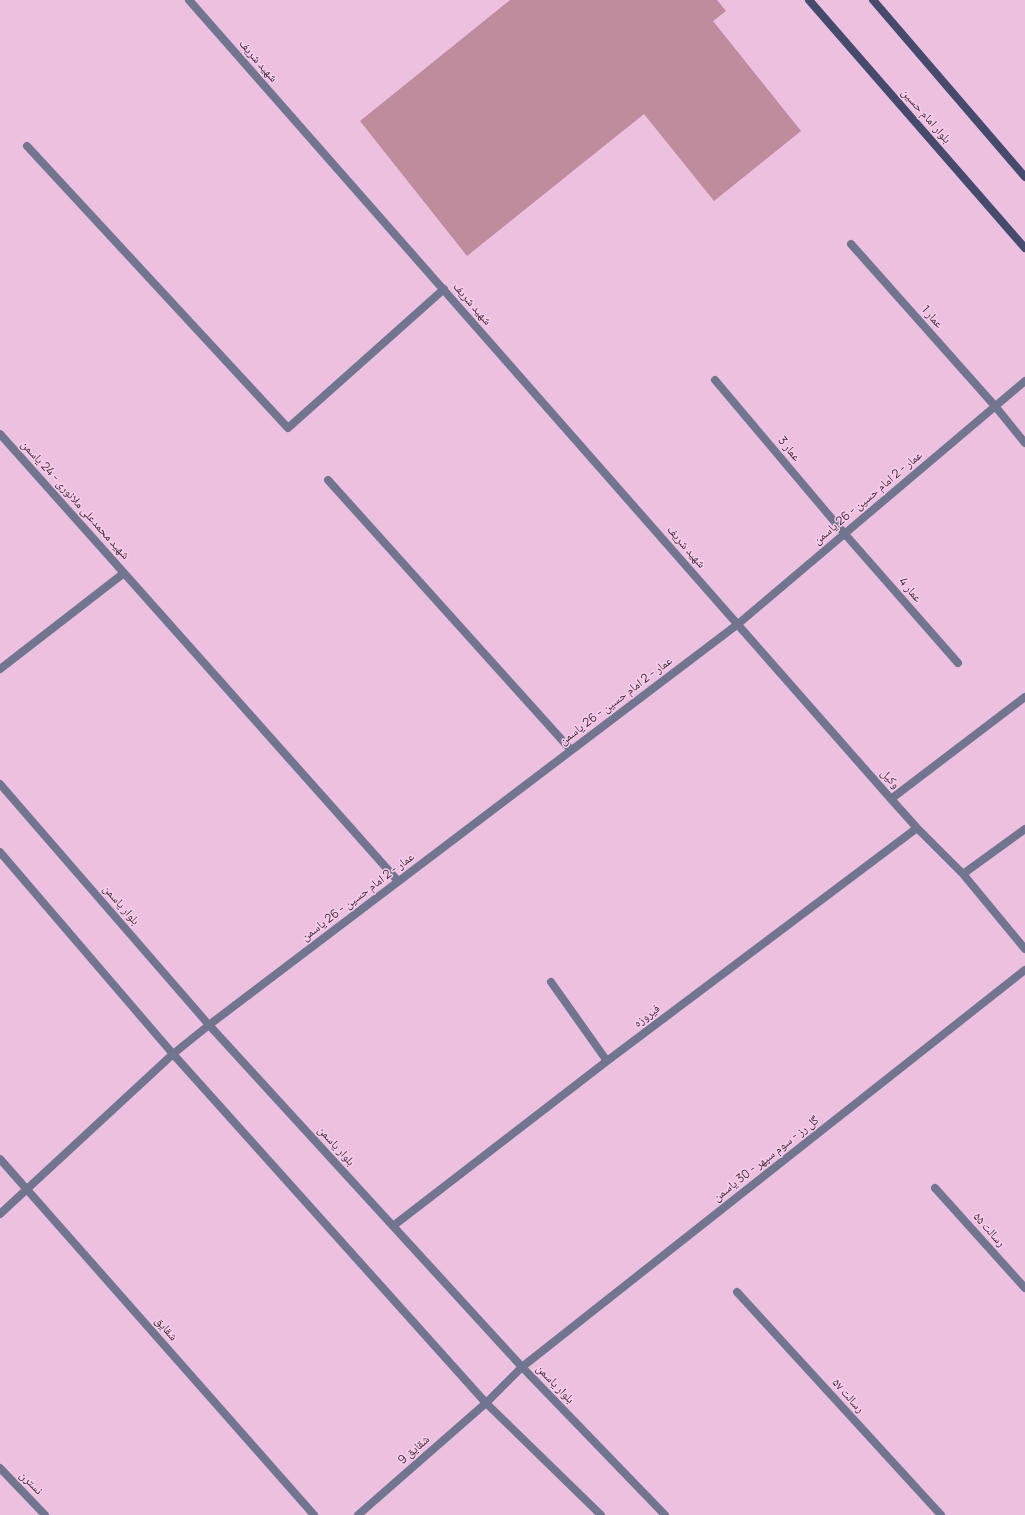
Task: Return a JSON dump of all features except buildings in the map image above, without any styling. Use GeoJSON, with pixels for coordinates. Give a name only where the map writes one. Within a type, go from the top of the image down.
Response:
{"type":"FeatureCollection","features":[{"type":"Feature","properties":{"kind":"main road","name":"بلوار امام حسین"},"geometry":{"type":"LineString","coordinates":[[809,0],[1025,248]]}},
{"type":"Feature","properties":{"kind":"main road"},"geometry":{"type":"LineString","coordinates":[[873,0],[1025,177]]}},
{"type":"Feature","properties":{"kind":"street","name":"شهید شریف"},"geometry":{"type":"LineString","coordinates":[[189,0],[738,624]]}},
{"type":"Feature","properties":{"kind":"street"},"geometry":{"type":"LineString","coordinates":[[27,146],[288,428],[444,289]]}},
{"type":"Feature","properties":{"kind":"street","name":"عمار 1"},"geometry":{"type":"LineString","coordinates":[[850,244],[995,406],[1025,443]]}},
{"type":"Feature","properties":{"kind":"street","name":"عمار 3"},"geometry":{"type":"LineString","coordinates":[[715,380],[844,533]]}},
{"type":"Feature","properties":{"kind":"street","name":"عمار - 2 امام حسین - 26 یاسمن"},"geometry":{"type":"LineString","coordinates":[[0,1214],[173,1054],[398,881],[738,624],[1025,381]]}},
{"type":"Feature","properties":{"kind":"street","name":"شهید محمدعلی ملانوری - 24 یاسمن"},"geometry":{"type":"LineString","coordinates":[[0,434],[124,574],[0,669]]}},
{"type":"Feature","properties":{"kind":"street"},"geometry":{"type":"LineString","coordinates":[[328,480],[571,750]]}},
{"type":"Feature","properties":{"kind":"street","name":"عمار 4"},"geometry":{"type":"LineString","coordinates":[[844,533],[958,663]]}},
{"type":"Feature","properties":{"kind":"street"},"geometry":{"type":"LineString","coordinates":[[124,574],[398,881]]}},
{"type":"Feature","properties":{"kind":"street","name":"وکیل"},"geometry":{"type":"LineString","coordinates":[[738,624],[917,828],[963,874],[1025,949]]}},
{"type":"Feature","properties":{"kind":"street"},"geometry":{"type":"LineString","coordinates":[[891,798],[1025,697]]}},
{"type":"Feature","properties":{"kind":"street","name":"بلوار یاسمن"},"geometry":{"type":"LineString","coordinates":[[0,784],[209,1025],[522,1368],[665,1515]]}},
{"type":"Feature","properties":{"kind":"street","name":"فیروزه"},"geometry":{"type":"LineString","coordinates":[[393,1226],[607,1061],[917,828]]}},
{"type":"Feature","properties":{"kind":"street"},"geometry":{"type":"LineString","coordinates":[[963,874],[1025,829]]}},
{"type":"Feature","properties":{"kind":"street"},"geometry":{"type":"LineString","coordinates":[[0,852],[173,1054],[486,1402],[601,1515]]}},
{"type":"Feature","properties":{"kind":"street","name":"گل رز - سوم سپهر - 30 یاسمن"},"geometry":{"type":"LineString","coordinates":[[486,1402],[522,1368],[1025,970]]}},
{"type":"Feature","properties":{"kind":"street"},"geometry":{"type":"LineString","coordinates":[[551,982],[607,1061]]}},
{"type":"Feature","properties":{"kind":"street","name":"شقایق"},"geometry":{"type":"LineString","coordinates":[[0,1159],[314,1515]]}},
{"type":"Feature","properties":{"kind":"street","name":"رسالت ۵۵"},"geometry":{"type":"LineString","coordinates":[[934,1188],[1025,1288]]}},
{"type":"Feature","properties":{"kind":"street","name":"رسالت ۵۷"},"geometry":{"type":"LineString","coordinates":[[737,1292],[941,1515]]}},
{"type":"Feature","properties":{"kind":"street","name":"شقایق 9"},"geometry":{"type":"LineString","coordinates":[[358,1515],[486,1402]]}},
{"type":"Feature","properties":{"kind":"street","name":"نسترن"},"geometry":{"type":"LineString","coordinates":[[0,1468],[45,1515]]}}]}
